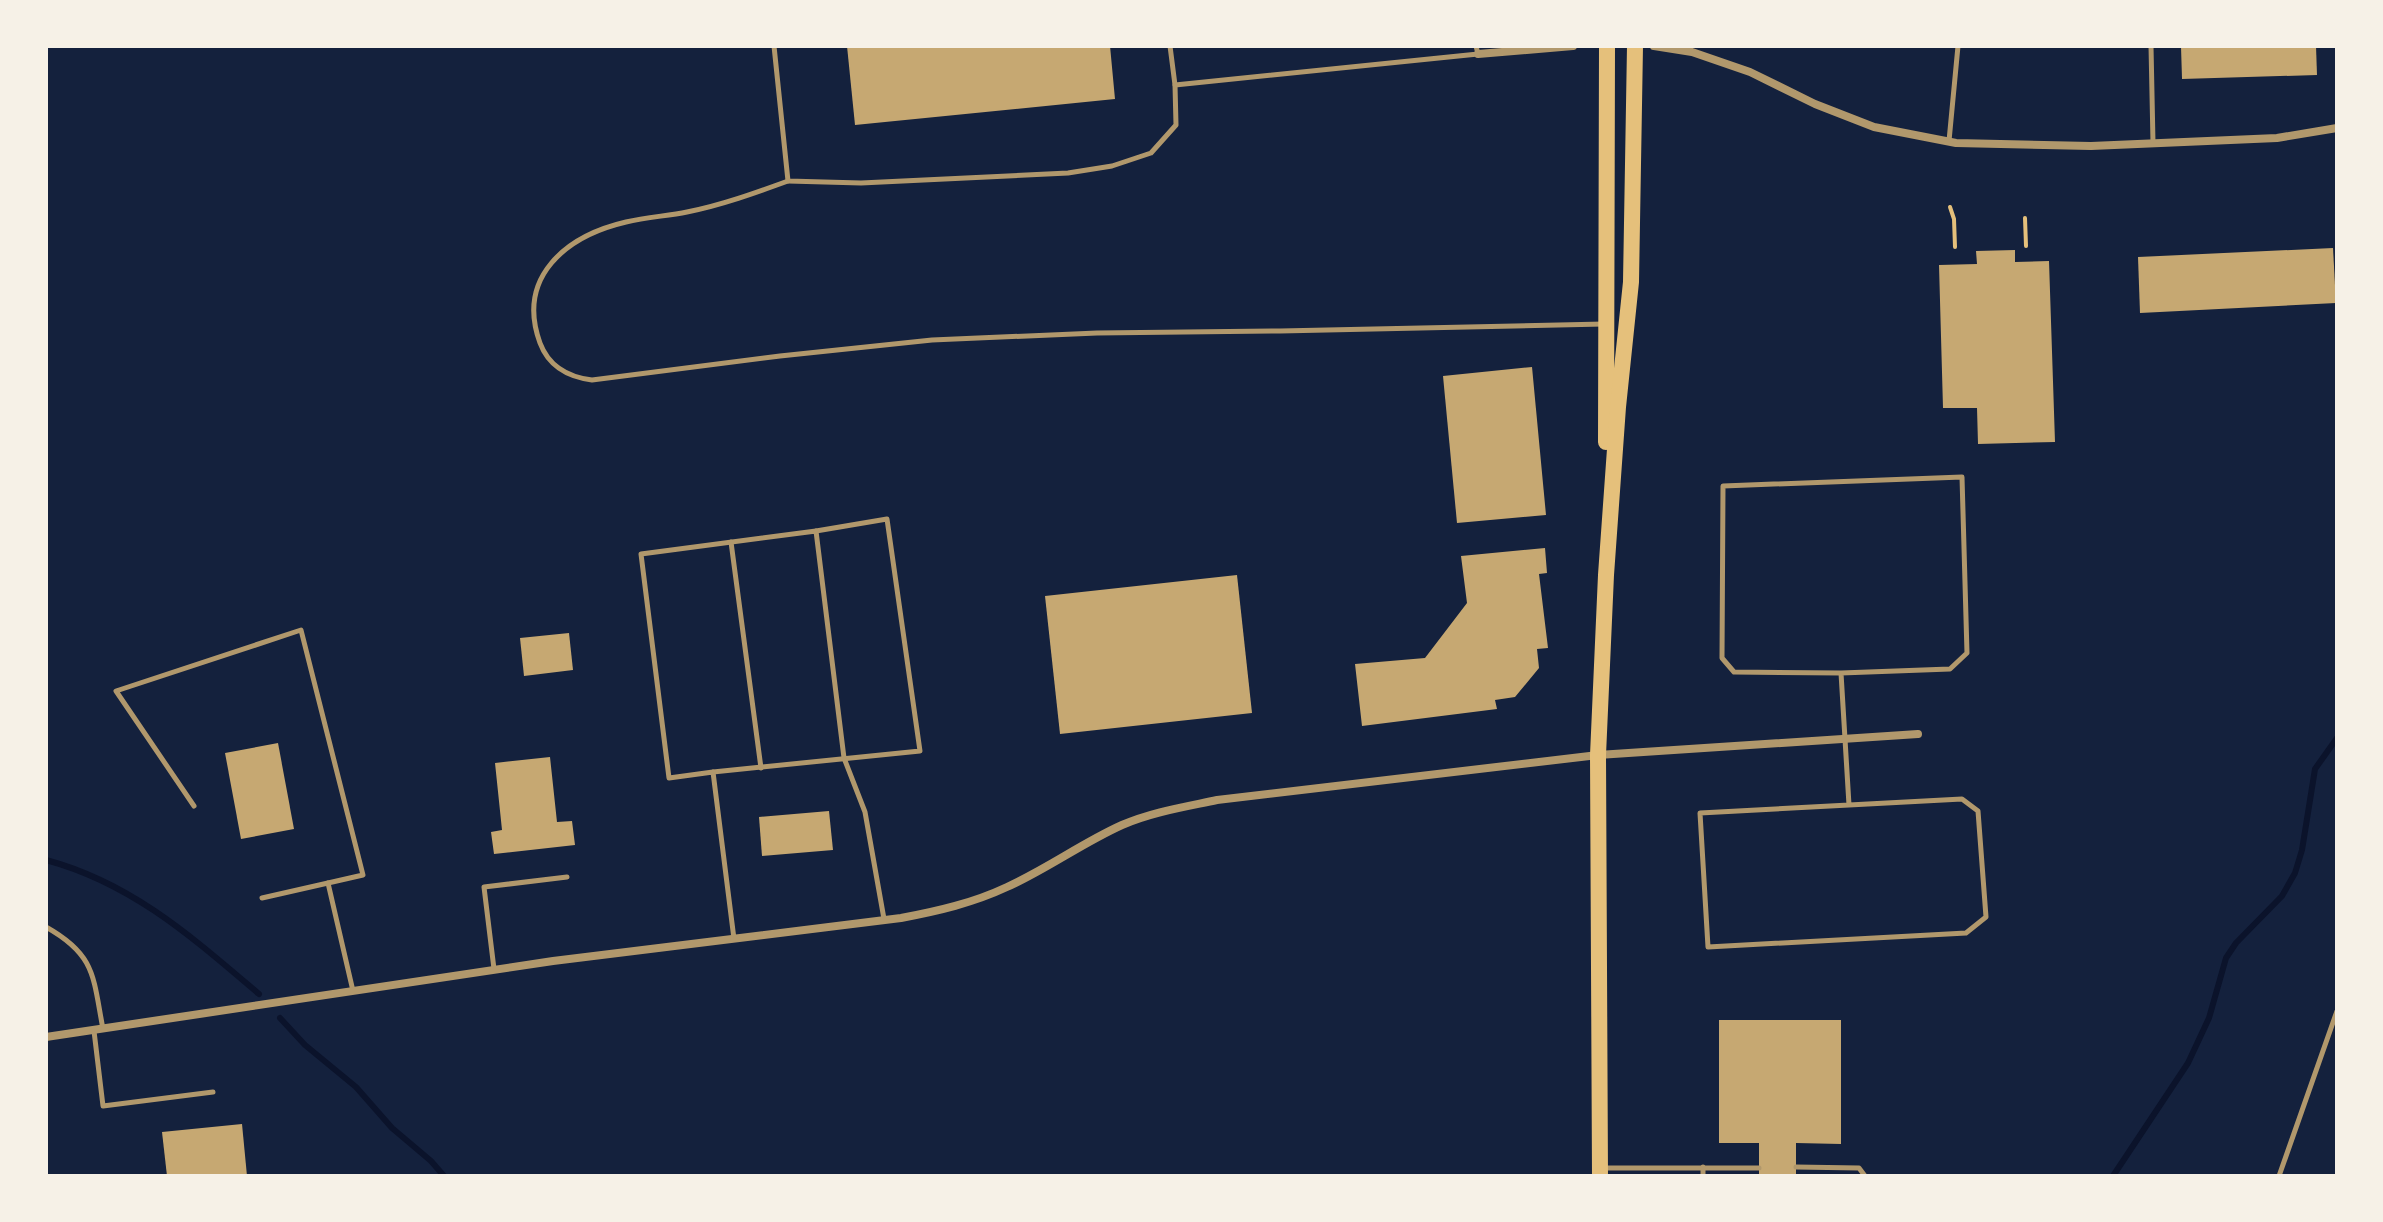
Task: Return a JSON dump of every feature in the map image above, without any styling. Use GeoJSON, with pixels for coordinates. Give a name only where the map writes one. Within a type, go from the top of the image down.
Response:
{"type":"FeatureCollection","features":[{"type":"Feature","properties":{"kind":"main road"},"geometry":{"type":"LineString","coordinates":[[1606,575],[1607,46]]}},
{"type":"Feature","properties":{"kind":"main road"},"geometry":{"type":"LineString","coordinates":[[1600,1172],[1598,755],[1606,575],[1631,282],[1635,46]]}},
{"type":"Feature","properties":{"kind":"street"},"geometry":{"type":"LineString","coordinates":[[1477,50],[1573,46]]}},
{"type":"Feature","properties":{"kind":"street"},"geometry":{"type":"LineString","coordinates":[[1654,46],[1692,52],[1750,72],[1815,104],[1874,127],[1949,141],[2091,146],[2277,138],[2337,128]]}},
{"type":"Feature","properties":{"kind":"street"},"geometry":{"type":"LineString","coordinates":[[46,1037],[494,969],[938,911],[978,900],[1010,886],[1121,825],[1158,812],[1217,800],[1598,755],[1918,734]]}},
{"type":"Feature","properties":{"kind":"lane"},"geometry":{"type":"LineString","coordinates":[[774,46],[788,181]]}},
{"type":"Feature","properties":{"kind":"lane"},"geometry":{"type":"LineString","coordinates":[[1170,46],[1176,125],[1151,153],[1112,166],[1068,173],[861,183],[788,181],[728,202],[624,222],[590,236],[557,256],[537,284],[533,309],[535,330],[543,352],[554,367],[575,378],[592,380],[932,340],[1097,333],[1605,324]]}},
{"type":"Feature","properties":{"kind":"lane"},"geometry":{"type":"LineString","coordinates":[[1949,141],[1958,46]]}},
{"type":"Feature","properties":{"kind":"lane"},"geometry":{"type":"LineString","coordinates":[[2151,46],[2153,143]]}},
{"type":"Feature","properties":{"kind":"lane"},"geometry":{"type":"LineString","coordinates":[[1175,85],[1477,50]]}},
{"type":"Feature","properties":{"kind":"lane"},"geometry":{"type":"LineString","coordinates":[[1962,477],[1967,653],[1950,669],[1841,673],[1734,672],[1722,658],[1723,486],[1962,477]]}},
{"type":"Feature","properties":{"kind":"lane"},"geometry":{"type":"LineString","coordinates":[[887,519],[920,751],[669,778],[641,554],[816,531],[887,519]]}},
{"type":"Feature","properties":{"kind":"lane"},"geometry":{"type":"LineString","coordinates":[[816,531],[844,758],[865,812],[884,920]]}},
{"type":"Feature","properties":{"kind":"lane"},"geometry":{"type":"LineString","coordinates":[[731,542],[761,768]]}},
{"type":"Feature","properties":{"kind":"lane"},"geometry":{"type":"LineString","coordinates":[[194,806],[116,691],[301,630],[363,875],[262,898]]}},
{"type":"Feature","properties":{"kind":"lane"},"geometry":{"type":"LineString","coordinates":[[1841,673],[1849,805]]}},
{"type":"Feature","properties":{"kind":"lane"},"geometry":{"type":"LineString","coordinates":[[713,772],[734,939]]}},
{"type":"Feature","properties":{"kind":"lane"},"geometry":{"type":"LineString","coordinates":[[1962,799],[1978,811],[1986,917],[1966,933],[1708,947],[1700,813],[1849,805],[1962,799]]}},
{"type":"Feature","properties":{"kind":"lane"},"geometry":{"type":"LineString","coordinates":[[494,969],[484,887],[567,877]]}},
{"type":"Feature","properties":{"kind":"lane"},"geometry":{"type":"LineString","coordinates":[[328,883],[353,991]]}},
{"type":"Feature","properties":{"kind":"lane"},"geometry":{"type":"LineString","coordinates":[[46,927],[68,939],[85,957],[92,973],[103,1106],[213,1092]]}},
{"type":"Feature","properties":{"kind":"lane"},"geometry":{"type":"LineString","coordinates":[[2279,1176],[2337,1011]]}},
{"type":"Feature","properties":{"kind":"lane"},"geometry":{"type":"LineString","coordinates":[[1703,1167],[1703,1176]]}},
{"type":"Feature","properties":{"kind":"lane"},"geometry":{"type":"LineString","coordinates":[[1600,1172],[1703,1167],[1759,1168]]}},
{"type":"Feature","properties":{"kind":"lane"},"geometry":{"type":"LineString","coordinates":[[1796,1167],[1859,1168],[1865,1176]]}},
{"type":"Feature","properties":{"kind":"path"},"geometry":{"type":"LineString","coordinates":[[1950,207],[1954,219],[1955,247]]}},
{"type":"Feature","properties":{"kind":"path"},"geometry":{"type":"LineString","coordinates":[[2025,218],[2026,246]]}},
{"type":"Feature","properties":{"kind":"building"},"geometry":{"type":"Polygon","coordinates":[[[847,46],[1110,46],[1115,99],[855,125],[847,46]]]}},
{"type":"Feature","properties":{"kind":"building"},"geometry":{"type":"Polygon","coordinates":[[[2181,46],[2316,46],[2317,75],[2182,79],[2181,46]]]}},
{"type":"Feature","properties":{"kind":"building"},"geometry":{"type":"Polygon","coordinates":[[[2333,248],[2336,303],[2140,313],[2138,257],[2333,248]]]}},
{"type":"Feature","properties":{"kind":"building"},"geometry":{"type":"Polygon","coordinates":[[[2015,250],[2015,262],[2049,261],[2055,442],[1978,444],[1977,408],[1943,408],[1939,265],[1977,264],[1976,251],[2015,250]]]}},
{"type":"Feature","properties":{"kind":"building"},"geometry":{"type":"Polygon","coordinates":[[[1532,367],[1546,515],[1457,523],[1443,376],[1532,367]]]}},
{"type":"Feature","properties":{"kind":"building"},"geometry":{"type":"Polygon","coordinates":[[[1545,548],[1547,573],[1539,574],[1548,648],[1537,649],[1539,668],[1515,697],[1495,700],[1497,709],[1362,726],[1355,664],[1425,658],[1467,603],[1461,556],[1545,548]]]}},
{"type":"Feature","properties":{"kind":"building"},"geometry":{"type":"Polygon","coordinates":[[[1237,575],[1252,713],[1060,734],[1045,596],[1237,575]]]}},
{"type":"Feature","properties":{"kind":"building"},"geometry":{"type":"Polygon","coordinates":[[[569,633],[573,670],[524,676],[520,638],[569,633]]]}},
{"type":"Feature","properties":{"kind":"building"},"geometry":{"type":"Polygon","coordinates":[[[278,743],[294,829],[241,839],[225,753],[278,743]]]}},
{"type":"Feature","properties":{"kind":"building"},"geometry":{"type":"Polygon","coordinates":[[[550,757],[557,822],[572,821],[575,845],[494,854],[491,832],[502,830],[495,763],[550,757]]]}},
{"type":"Feature","properties":{"kind":"building"},"geometry":{"type":"Polygon","coordinates":[[[829,811],[833,850],[762,856],[759,817],[829,811]]]}},
{"type":"Feature","properties":{"kind":"building"},"geometry":{"type":"Polygon","coordinates":[[[1719,1020],[1841,1020],[1841,1144],[1796,1143],[1796,1176],[1759,1176],[1759,1143],[1719,1143],[1719,1020]]]}},
{"type":"Feature","properties":{"kind":"building"},"geometry":{"type":"Polygon","coordinates":[[[242,1124],[247,1176],[167,1176],[162,1132],[242,1124]]]}},
{"type":"Feature","properties":{"kind":"waterway"},"geometry":{"type":"LineString","coordinates":[[2113,1176],[2188,1063],[2209,1018],[2226,958],[2236,943],[2282,896],[2295,873],[2302,850],[2315,769],[2337,738]]}},
{"type":"Feature","properties":{"kind":"waterway"},"geometry":{"type":"LineString","coordinates":[[46,860],[77,870],[134,898],[185,933],[259,994]]}},
{"type":"Feature","properties":{"kind":"waterway"},"geometry":{"type":"LineString","coordinates":[[280,1018],[305,1045],[356,1087],[392,1128],[444,1176]]}}]}
